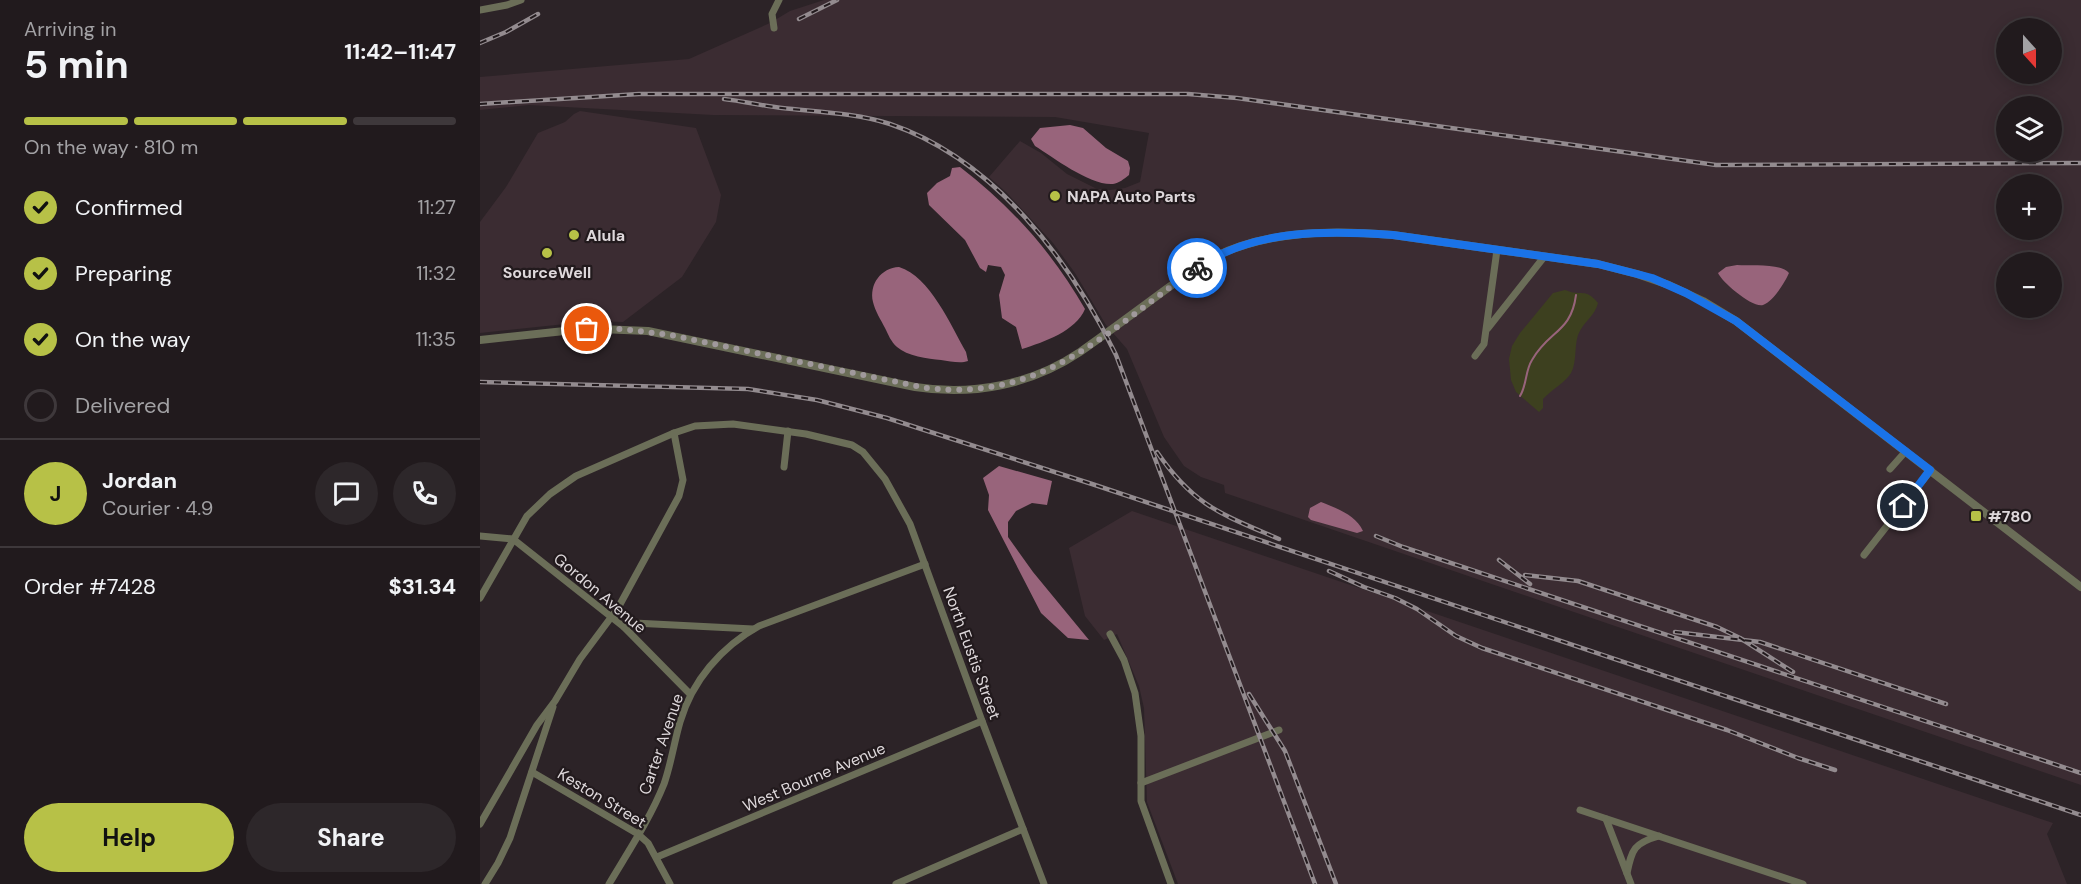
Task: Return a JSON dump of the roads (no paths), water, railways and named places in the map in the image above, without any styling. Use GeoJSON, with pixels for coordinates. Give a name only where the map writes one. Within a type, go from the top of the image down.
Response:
{"type":"FeatureCollection","features":[{"type":"Feature","properties":{"kind":"street"},"geometry":{"type":"LineString","coordinates":[[480,10],[500,7],[521,0]]}},
{"type":"Feature","properties":{"kind":"street"},"geometry":{"type":"LineString","coordinates":[[774,28],[772,14],[779,0]]}},
{"type":"Feature","properties":{"kind":"street"},"geometry":{"type":"LineString","coordinates":[[480,340],[574,330],[648,331],[868,378],[948,391],[986,388],[1037,375],[1080,352],[1200,265],[1235,248],[1259,242],[1305,234],[1359,232],[1598,264],[1652,278],[1703,301],[1752,332],[2081,587]]}},
{"type":"Feature","properties":{"kind":"street"},"geometry":{"type":"LineString","coordinates":[[1475,356],[1484,344],[1497,250]]}},
{"type":"Feature","properties":{"kind":"street"},"geometry":{"type":"LineString","coordinates":[[1487,329],[1544,257]]}},
{"type":"Feature","properties":{"kind":"street"},"geometry":{"type":"LineString","coordinates":[[480,598],[527,516],[538,504],[562,484],[576,476],[674,433],[686,428],[714,424],[788,431],[784,467]]}},
{"type":"Feature","properties":{"kind":"street","name":"North Eustis Street"},"geometry":{"type":"LineString","coordinates":[[788,431],[852,445],[874,464],[894,493],[910,524],[1044,884]]}},
{"type":"Feature","properties":{"kind":"street"},"geometry":{"type":"LineString","coordinates":[[480,824],[537,725],[555,701],[580,659],[612,617],[637,575],[682,488],[682,473],[674,433]]}},
{"type":"Feature","properties":{"kind":"street"},"geometry":{"type":"LineString","coordinates":[[1890,469],[1906,451]]}},
{"type":"Feature","properties":{"kind":"street"},"geometry":{"type":"LineString","coordinates":[[1864,555],[1930,470]]}},
{"type":"Feature","properties":{"kind":"street"},"geometry":{"type":"LineString","coordinates":[[480,536],[513,539]]}},
{"type":"Feature","properties":{"kind":"street","name":"Gordon Avenue"},"geometry":{"type":"LineString","coordinates":[[513,539],[624,627],[690,694]]}},
{"type":"Feature","properties":{"kind":"street","name":"Carter Avenue"},"geometry":{"type":"LineString","coordinates":[[609,884],[663,786],[690,694],[718,657],[754,629],[925,564]]}},
{"type":"Feature","properties":{"kind":"street"},"geometry":{"type":"LineString","coordinates":[[624,627],[634,623],[754,629]]}},
{"type":"Feature","properties":{"kind":"street"},"geometry":{"type":"LineString","coordinates":[[1110,634],[1124,660],[1135,693],[1141,736],[1141,801],[1171,884]]}},
{"type":"Feature","properties":{"kind":"street"},"geometry":{"type":"LineString","coordinates":[[484,884],[498,863],[510,838],[555,701]]}},
{"type":"Feature","properties":{"kind":"street","name":"West Bourne Avenue"},"geometry":{"type":"LineString","coordinates":[[657,857],[982,721]]}},
{"type":"Feature","properties":{"kind":"street"},"geometry":{"type":"LineString","coordinates":[[1141,783],[1279,730]]}},
{"type":"Feature","properties":{"kind":"street","name":"Keston Street"},"geometry":{"type":"LineString","coordinates":[[532,772],[638,834],[648,843],[657,857],[670,884]]}},
{"type":"Feature","properties":{"kind":"street"},"geometry":{"type":"LineString","coordinates":[[1580,810],[1803,884]]}},
{"type":"Feature","properties":{"kind":"street"},"geometry":{"type":"LineString","coordinates":[[1606,819],[1631,884]]}},
{"type":"Feature","properties":{"kind":"street"},"geometry":{"type":"LineString","coordinates":[[896,884],[912,880],[1023,830]]}},
{"type":"Feature","properties":{"kind":"street"},"geometry":{"type":"LineString","coordinates":[[1627,874],[1631,854],[1642,841],[1659,836]]}},
{"type":"Feature","properties":{"kind":"waterway"},"geometry":{"type":"LineString","coordinates":[[1520,396],[1532,360],[1569,317],[1576,295]]}},
{"type":"Feature","properties":{"kind":"railway"},"geometry":{"type":"LineString","coordinates":[[799,19],[837,0]]}},
{"type":"Feature","properties":{"kind":"railway"},"geometry":{"type":"LineString","coordinates":[[480,43],[538,14]]}},
{"type":"Feature","properties":{"kind":"railway"},"geometry":{"type":"LineString","coordinates":[[480,104],[639,94],[1188,94],[1237,98],[1716,165],[2081,163]]}},
{"type":"Feature","properties":{"kind":"railway"},"geometry":{"type":"LineString","coordinates":[[724,99],[864,117],[890,124],[928,140],[963,162],[995,187],[1052,249],[1076,284],[1116,355],[1315,884]]}},
{"type":"Feature","properties":{"kind":"railway"},"geometry":{"type":"LineString","coordinates":[[480,382],[748,389],[817,400],[887,418],[1092,484],[2081,815]]}},
{"type":"Feature","properties":{"kind":"railway"},"geometry":{"type":"LineString","coordinates":[[1157,452],[1170,470],[1197,497],[1225,515],[1279,539]]}},
{"type":"Feature","properties":{"kind":"railway"},"geometry":{"type":"LineString","coordinates":[[1376,536],[1403,547],[2081,773]]}},
{"type":"Feature","properties":{"kind":"railway"},"geometry":{"type":"LineString","coordinates":[[1499,560],[1530,584]]}},
{"type":"Feature","properties":{"kind":"railway"},"geometry":{"type":"LineString","coordinates":[[1329,571],[1417,609],[1456,636],[1482,648],[1727,730],[1835,770]]}},
{"type":"Feature","properties":{"kind":"railway"},"geometry":{"type":"LineString","coordinates":[[1525,575],[1578,581],[1717,627],[1740,638],[1793,672]]}},
{"type":"Feature","properties":{"kind":"railway"},"geometry":{"type":"LineString","coordinates":[[1675,632],[1760,642],[1946,704]]}},
{"type":"Feature","properties":{"kind":"railway"},"geometry":{"type":"LineString","coordinates":[[1249,694],[1285,751],[1336,884]]}},
{"type":"Feature","properties":{"kind":"place","name":"NAPA Auto Parts"},"geometry":{"type":"Point","coordinates":[1055,196]}},
{"type":"Feature","properties":{"kind":"place","name":"Alula"},"geometry":{"type":"Point","coordinates":[574,235]}},
{"type":"Feature","properties":{"kind":"place","name":"SourceWell"},"geometry":{"type":"Point","coordinates":[547,253]}},
{"type":"Feature","properties":{"kind":"place","name":"#780"},"geometry":{"type":"Point","coordinates":[1976,516]}}]}
